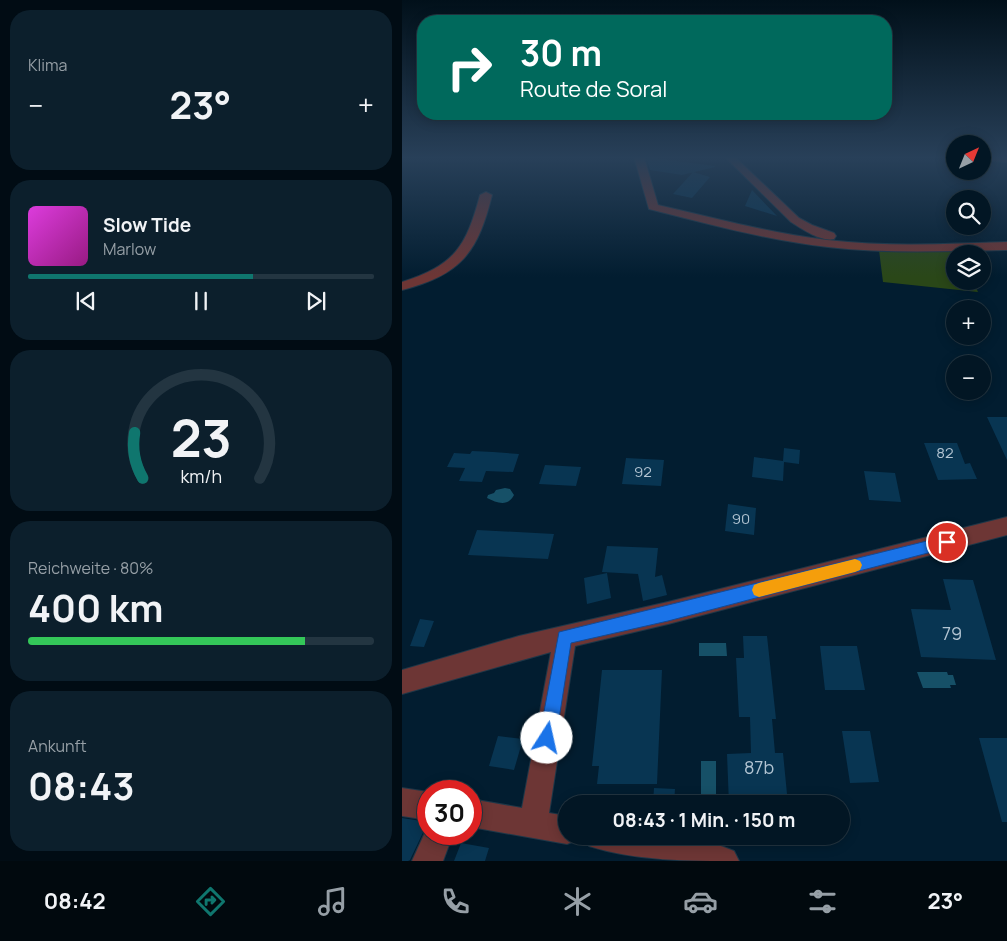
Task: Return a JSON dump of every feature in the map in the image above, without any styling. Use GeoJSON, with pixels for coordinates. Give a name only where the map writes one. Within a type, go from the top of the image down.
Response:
{"type":"FeatureCollection","features":[{"type":"Feature","properties":{"kind":"street"},"geometry":{"type":"LineString","coordinates":[[402,286],[437,275],[459,259],[481,214],[485,197]]}},
{"type":"Feature","properties":{"kind":"street"},"geometry":{"type":"LineString","coordinates":[[650,197],[653,207],[802,240],[864,247],[1006,246]]}},
{"type":"Feature","properties":{"kind":"street"},"geometry":{"type":"LineString","coordinates":[[772,197],[805,227],[864,247]]}},
{"type":"Feature","properties":{"kind":"street"},"geometry":{"type":"LineString","coordinates":[[402,682],[565,637],[668,613],[1006,526]]}},
{"type":"Feature","properties":{"kind":"street"},"geometry":{"type":"LineString","coordinates":[[533,823],[565,637]]}},
{"type":"Feature","properties":{"kind":"street"},"geometry":{"type":"LineString","coordinates":[[402,802],[417,804]]}},
{"type":"Feature","properties":{"kind":"street"},"geometry":{"type":"LineString","coordinates":[[482,815],[558,828]]}},
{"type":"Feature","properties":{"kind":"street"},"geometry":{"type":"LineString","coordinates":[[427,861],[435,845]]}},
{"type":"Feature","properties":{"kind":"street"},"geometry":{"type":"LineString","coordinates":[[644,845],[724,861]]}},
{"type":"Feature","properties":{"kind":"green space"},"geometry":{"type":"Polygon","coordinates":[[[879,250],[946,250],[946,289],[883,282],[879,250]]]}},
{"type":"Feature","properties":{"kind":"green space"},"geometry":{"type":"Polygon","coordinates":[[[959,290],[977,290],[978,292],[959,290]]]}},
{"type":"Feature","properties":{"kind":"water"},"geometry":{"type":"Polygon","coordinates":[[[510,489],[514,495],[509,501],[502,503],[487,498],[488,495],[496,490],[510,489]]]}},
{"type":"Feature","properties":{"kind":"water"},"geometry":{"type":"Polygon","coordinates":[[[699,643],[726,643],[727,656],[699,656],[699,643]]]}},
{"type":"Feature","properties":{"kind":"water"},"geometry":{"type":"Polygon","coordinates":[[[917,672],[947,672],[948,675],[953,675],[956,685],[950,685],[951,688],[923,688],[917,672]]]}},
{"type":"Feature","properties":{"kind":"water"},"geometry":{"type":"Polygon","coordinates":[[[701,761],[716,761],[716,795],[701,795],[701,761]]]}},
{"type":"Feature","properties":{"kind":"building"},"geometry":{"type":"Polygon","coordinates":[[[749,197],[759,197],[777,216],[745,206],[749,197]]]}},
{"type":"Feature","properties":{"kind":"building"},"geometry":{"type":"Polygon","coordinates":[[[987,417],[1007,417],[1007,460],[987,417]]]}},
{"type":"Feature","properties":{"kind":"building"},"geometry":{"type":"Polygon","coordinates":[[[924,443],[957,443],[965,464],[970,463],[977,479],[938,480],[924,443]]]}},
{"type":"Feature","properties":{"kind":"building"},"geometry":{"type":"Polygon","coordinates":[[[784,448],[800,450],[799,464],[784,462],[783,481],[752,477],[754,457],[783,461],[784,448]]]}},
{"type":"Feature","properties":{"kind":"building"},"geometry":{"type":"Polygon","coordinates":[[[472,451],[519,454],[513,472],[486,471],[482,482],[459,481],[465,468],[447,467],[454,453],[470,454],[472,451]]]}},
{"type":"Feature","properties":{"kind":"building"},"geometry":{"type":"Polygon","coordinates":[[[626,458],[664,460],[661,486],[622,484],[626,458]]]}},
{"type":"Feature","properties":{"kind":"building"},"geometry":{"type":"Polygon","coordinates":[[[545,465],[581,467],[576,486],[539,484],[545,465]]]}},
{"type":"Feature","properties":{"kind":"building"},"geometry":{"type":"Polygon","coordinates":[[[864,471],[895,473],[901,502],[869,500],[864,471]]]}},
{"type":"Feature","properties":{"kind":"building"},"geometry":{"type":"Polygon","coordinates":[[[728,504],[756,508],[754,535],[725,531],[728,504]]]}},
{"type":"Feature","properties":{"kind":"building"},"geometry":{"type":"Polygon","coordinates":[[[477,530],[554,534],[548,559],[468,555],[477,530]]]}},
{"type":"Feature","properties":{"kind":"building"},"geometry":{"type":"Polygon","coordinates":[[[607,546],[658,548],[655,577],[662,575],[667,595],[643,601],[638,574],[602,572],[607,546]]]}},
{"type":"Feature","properties":{"kind":"building"},"geometry":{"type":"Polygon","coordinates":[[[607,573],[611,598],[587,604],[584,578],[607,573]]]}},
{"type":"Feature","properties":{"kind":"building"},"geometry":{"type":"Polygon","coordinates":[[[943,579],[973,580],[996,660],[921,657],[911,609],[951,610],[943,579]]]}},
{"type":"Feature","properties":{"kind":"building"},"geometry":{"type":"Polygon","coordinates":[[[420,619],[434,621],[424,647],[410,646],[420,619]]]}},
{"type":"Feature","properties":{"kind":"building"},"geometry":{"type":"Polygon","coordinates":[[[743,636],[767,636],[776,719],[772,719],[775,753],[783,753],[787,795],[729,795],[727,754],[751,753],[750,717],[739,717],[736,658],[744,658],[743,636]]]}},
{"type":"Feature","properties":{"kind":"building"},"geometry":{"type":"Polygon","coordinates":[[[820,646],[857,646],[865,690],[825,690],[820,646]]]}},
{"type":"Feature","properties":{"kind":"building"},"geometry":{"type":"Polygon","coordinates":[[[602,670],[662,670],[657,784],[597,784],[599,766],[592,766],[602,670]]]}},
{"type":"Feature","properties":{"kind":"building"},"geometry":{"type":"Polygon","coordinates":[[[842,731],[870,731],[879,782],[850,783],[842,731]]]}},
{"type":"Feature","properties":{"kind":"building"},"geometry":{"type":"Polygon","coordinates":[[[498,736],[523,739],[514,770],[489,766],[498,736]]]}},
{"type":"Feature","properties":{"kind":"building"},"geometry":{"type":"Polygon","coordinates":[[[979,738],[1007,738],[1007,822],[1002,822],[979,738]]]}},
{"type":"Feature","properties":{"kind":"building"},"geometry":{"type":"Polygon","coordinates":[[[654,788],[675,789],[675,795],[654,795],[654,788]]]}},
{"type":"Feature","properties":{"kind":"building"},"geometry":{"type":"Polygon","coordinates":[[[402,818],[417,820],[417,845],[410,860],[402,861],[402,818]]]}},
{"type":"Feature","properties":{"kind":"building"},"geometry":{"type":"Polygon","coordinates":[[[460,845],[489,848],[485,861],[454,861],[460,845]]]}},
{"type":"Feature","properties":{"kind":"slow traffic"},"geometry":{"type":"LineString","coordinates":[[759,590],[855,565]]}},
{"type":"Feature","properties":{"kind":"route"},"geometry":{"type":"LineString","coordinates":[[547,738],[565,637],[668,613],[947,542]]}}]}
